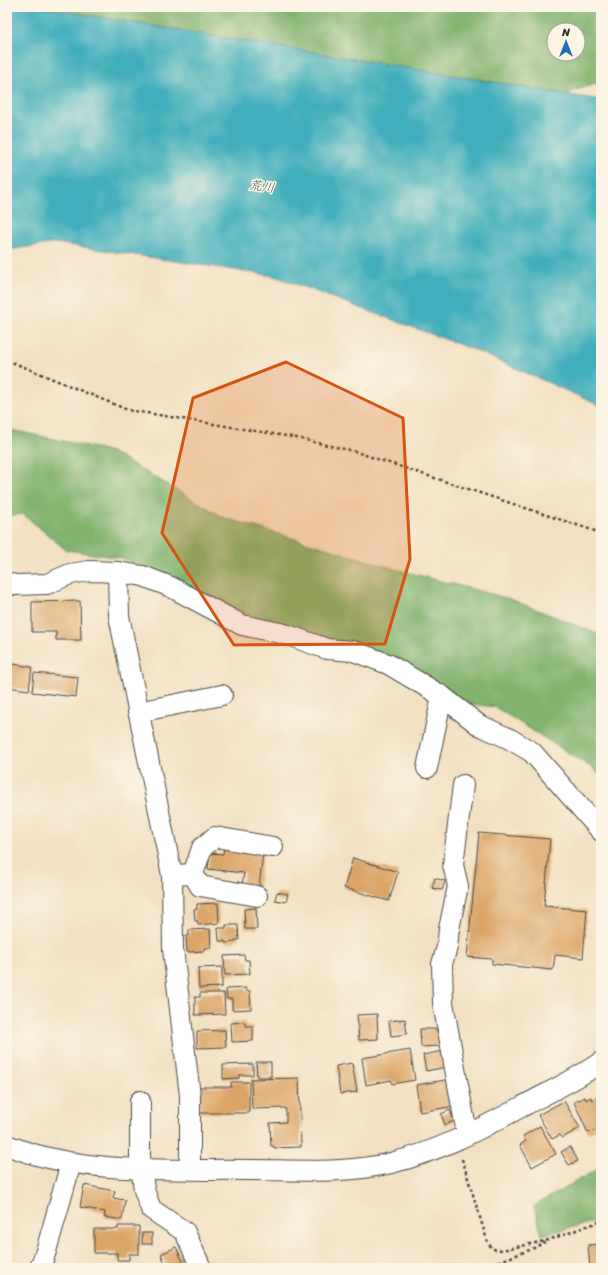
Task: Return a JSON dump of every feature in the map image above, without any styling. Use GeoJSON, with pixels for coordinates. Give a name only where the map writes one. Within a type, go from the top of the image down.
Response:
{"type":"FeatureCollection","features":[{"type":"Feature","properties":{"kind":"street"},"geometry":{"type":"LineString","coordinates":[[7,583],[16,585],[47,584],[70,574],[89,572],[118,572],[143,576],[171,586],[242,625],[285,634],[327,649],[353,651],[388,664],[442,696],[479,725],[508,738],[532,752],[601,831]]}},
{"type":"Feature","properties":{"kind":"street"},"geometry":{"type":"LineString","coordinates":[[118,572],[119,616],[172,875],[173,949],[190,1096],[190,1169]]}},
{"type":"Feature","properties":{"kind":"street"},"geometry":{"type":"LineString","coordinates":[[138,712],[222,695]]}},
{"type":"Feature","properties":{"kind":"street"},"geometry":{"type":"LineString","coordinates":[[427,768],[442,696]]}},
{"type":"Feature","properties":{"kind":"street"},"geometry":{"type":"LineString","coordinates":[[461,1137],[443,1003],[442,964],[447,947],[449,929],[458,886],[453,865],[463,784]]}},
{"type":"Feature","properties":{"kind":"street"},"geometry":{"type":"LineString","coordinates":[[257,896],[200,886],[193,874],[202,848],[215,837],[273,847]]}},
{"type":"Feature","properties":{"kind":"street"},"geometry":{"type":"LineString","coordinates":[[172,875],[193,874]]}},
{"type":"Feature","properties":{"kind":"street"},"geometry":{"type":"LineString","coordinates":[[7,1145],[18,1150],[71,1163],[142,1170],[344,1170],[390,1163],[435,1150],[491,1123],[584,1074],[601,1062]]}},
{"type":"Feature","properties":{"kind":"street"},"geometry":{"type":"LineString","coordinates":[[140,1102],[140,1156],[144,1190],[151,1209],[185,1232],[202,1268]]}},
{"type":"Feature","properties":{"kind":"street"},"geometry":{"type":"LineString","coordinates":[[40,1268],[71,1163]]}},
{"type":"Feature","properties":{"kind":"path"},"geometry":{"type":"LineString","coordinates":[[7,360],[128,410],[292,437],[353,451],[601,533]]}},
{"type":"Feature","properties":{"kind":"path"},"geometry":{"type":"LineString","coordinates":[[461,1137],[487,1240],[492,1249],[502,1250],[549,1240]]}},
{"type":"Feature","properties":{"kind":"path"},"geometry":{"type":"LineString","coordinates":[[482,1268],[532,1249],[549,1240],[601,1221]]}},
{"type":"Feature","properties":{"kind":"highlighted area"},"geometry":{"type":"Polygon","coordinates":[[[286,362],[403,418],[410,559],[385,644],[234,645],[162,533],[193,398],[286,362]]]}},
{"type":"Feature","properties":{"kind":"green space"},"geometry":{"type":"Polygon","coordinates":[[[39,7],[601,7],[601,82],[565,94],[39,7]]]}},
{"type":"Feature","properties":{"kind":"green space"},"geometry":{"type":"Polygon","coordinates":[[[7,429],[109,451],[225,518],[399,570],[510,599],[601,635],[601,776],[591,767],[495,707],[471,704],[377,652],[254,618],[122,558],[66,550],[23,514],[7,516],[7,429]]]}},
{"type":"Feature","properties":{"kind":"green space"},"geometry":{"type":"Polygon","coordinates":[[[601,1167],[601,1220],[542,1235],[534,1206],[601,1167]]]}},
{"type":"Feature","properties":{"kind":"water","name":"荒川"},"geometry":{"type":"Polygon","coordinates":[[[7,7],[39,7],[601,100],[601,406],[477,351],[274,276],[56,243],[7,250],[7,7]]]}},
{"type":"Feature","properties":{"kind":"building"},"geometry":{"type":"Polygon","coordinates":[[[80,601],[81,640],[56,640],[56,632],[32,632],[32,602],[80,601]]]}},
{"type":"Feature","properties":{"kind":"building"},"geometry":{"type":"Polygon","coordinates":[[[7,663],[32,667],[29,690],[7,687],[7,663]]]}},
{"type":"Feature","properties":{"kind":"building"},"geometry":{"type":"Polygon","coordinates":[[[34,673],[78,677],[76,697],[32,692],[34,673]]]}},
{"type":"Feature","properties":{"kind":"building"},"geometry":{"type":"Polygon","coordinates":[[[479,833],[550,839],[544,906],[587,910],[583,958],[555,955],[553,970],[492,964],[492,959],[467,957],[479,833]]]}},
{"type":"Feature","properties":{"kind":"building"},"geometry":{"type":"Polygon","coordinates":[[[224,845],[263,853],[259,887],[242,885],[244,873],[208,869],[210,853],[223,854],[224,845]]]}},
{"type":"Feature","properties":{"kind":"building"},"geometry":{"type":"Polygon","coordinates":[[[353,858],[398,872],[389,901],[344,888],[353,858]]]}},
{"type":"Feature","properties":{"kind":"building"},"geometry":{"type":"Polygon","coordinates":[[[435,878],[445,881],[442,890],[432,888],[435,878]]]}},
{"type":"Feature","properties":{"kind":"building"},"geometry":{"type":"Polygon","coordinates":[[[277,892],[288,894],[286,902],[275,900],[277,892]]]}},
{"type":"Feature","properties":{"kind":"building"},"geometry":{"type":"Polygon","coordinates":[[[218,903],[219,923],[198,925],[198,921],[195,921],[194,909],[197,909],[197,904],[218,903]]]}},
{"type":"Feature","properties":{"kind":"building"},"geometry":{"type":"Polygon","coordinates":[[[256,908],[257,929],[245,929],[244,909],[256,908]]]}},
{"type":"Feature","properties":{"kind":"building"},"geometry":{"type":"Polygon","coordinates":[[[226,925],[238,925],[239,940],[225,943],[225,941],[219,941],[218,928],[226,928],[226,925]]]}},
{"type":"Feature","properties":{"kind":"building"},"geometry":{"type":"Polygon","coordinates":[[[210,929],[211,948],[204,948],[204,951],[187,952],[186,936],[189,936],[189,930],[210,929]]]}},
{"type":"Feature","properties":{"kind":"building"},"geometry":{"type":"Polygon","coordinates":[[[244,955],[245,960],[249,960],[250,974],[225,975],[224,956],[244,955]]]}},
{"type":"Feature","properties":{"kind":"building"},"geometry":{"type":"Polygon","coordinates":[[[222,967],[222,987],[199,988],[198,968],[222,967]]]}},
{"type":"Feature","properties":{"kind":"building"},"geometry":{"type":"Polygon","coordinates":[[[246,988],[246,991],[250,991],[251,1009],[232,1010],[232,999],[227,999],[226,989],[246,988]]]}},
{"type":"Feature","properties":{"kind":"building"},"geometry":{"type":"Polygon","coordinates":[[[200,993],[224,993],[225,1014],[195,1015],[195,997],[200,997],[200,993]]]}},
{"type":"Feature","properties":{"kind":"building"},"geometry":{"type":"Polygon","coordinates":[[[377,1014],[378,1039],[359,1040],[357,1015],[377,1014]]]}},
{"type":"Feature","properties":{"kind":"building"},"geometry":{"type":"Polygon","coordinates":[[[405,1019],[407,1034],[391,1036],[389,1021],[405,1019]]]}},
{"type":"Feature","properties":{"kind":"building"},"geometry":{"type":"Polygon","coordinates":[[[245,1022],[245,1026],[253,1026],[253,1041],[232,1042],[231,1023],[245,1022]]]}},
{"type":"Feature","properties":{"kind":"building"},"geometry":{"type":"Polygon","coordinates":[[[420,1029],[437,1029],[437,1032],[442,1032],[442,1046],[421,1047],[420,1029]]]}},
{"type":"Feature","properties":{"kind":"building"},"geometry":{"type":"Polygon","coordinates":[[[225,1030],[226,1047],[197,1048],[197,1031],[225,1030]]]}},
{"type":"Feature","properties":{"kind":"building"},"geometry":{"type":"Polygon","coordinates":[[[410,1050],[415,1080],[392,1084],[391,1080],[366,1085],[362,1058],[410,1050]]]}},
{"type":"Feature","properties":{"kind":"building"},"geometry":{"type":"Polygon","coordinates":[[[444,1051],[447,1067],[426,1071],[423,1055],[444,1051]]]}},
{"type":"Feature","properties":{"kind":"building"},"geometry":{"type":"Polygon","coordinates":[[[256,1062],[271,1062],[271,1077],[257,1077],[256,1062]]]}},
{"type":"Feature","properties":{"kind":"building"},"geometry":{"type":"Polygon","coordinates":[[[352,1063],[357,1092],[340,1094],[336,1066],[352,1063]]]}},
{"type":"Feature","properties":{"kind":"building"},"geometry":{"type":"Polygon","coordinates":[[[253,1064],[253,1075],[239,1075],[239,1078],[223,1079],[223,1065],[253,1064]]]}},
{"type":"Feature","properties":{"kind":"building"},"geometry":{"type":"Polygon","coordinates":[[[299,1078],[301,1147],[274,1148],[274,1146],[271,1146],[270,1123],[286,1122],[286,1108],[252,1109],[251,1079],[299,1078]]]}},
{"type":"Feature","properties":{"kind":"building"},"geometry":{"type":"Polygon","coordinates":[[[451,1079],[455,1106],[420,1112],[416,1085],[451,1079]]]}},
{"type":"Feature","properties":{"kind":"building"},"geometry":{"type":"Polygon","coordinates":[[[231,1082],[249,1082],[249,1113],[200,1113],[199,1087],[231,1087],[231,1082]]]}},
{"type":"Feature","properties":{"kind":"building"},"geometry":{"type":"Polygon","coordinates":[[[601,1096],[601,1128],[588,1133],[574,1102],[585,1097],[586,1100],[591,1097],[592,1100],[601,1096]]]}},
{"type":"Feature","properties":{"kind":"building"},"geometry":{"type":"Polygon","coordinates":[[[564,1101],[580,1128],[562,1138],[560,1135],[552,1139],[538,1115],[564,1101]]]}},
{"type":"Feature","properties":{"kind":"building"},"geometry":{"type":"Polygon","coordinates":[[[450,1110],[454,1121],[445,1125],[441,1114],[450,1110]]]}},
{"type":"Feature","properties":{"kind":"building"},"geometry":{"type":"Polygon","coordinates":[[[540,1126],[556,1154],[532,1167],[520,1145],[526,1141],[523,1136],[540,1126]]]}},
{"type":"Feature","properties":{"kind":"building"},"geometry":{"type":"Polygon","coordinates":[[[570,1147],[578,1161],[569,1165],[561,1152],[570,1147]]]}},
{"type":"Feature","properties":{"kind":"building"},"geometry":{"type":"Polygon","coordinates":[[[84,1185],[115,1191],[113,1198],[125,1200],[122,1220],[104,1217],[105,1212],[80,1207],[84,1185]]]}},
{"type":"Feature","properties":{"kind":"building"},"geometry":{"type":"Polygon","coordinates":[[[118,1226],[139,1226],[139,1254],[129,1254],[129,1260],[117,1260],[117,1253],[94,1253],[94,1229],[118,1229],[118,1226]]]}},
{"type":"Feature","properties":{"kind":"building"},"geometry":{"type":"Polygon","coordinates":[[[142,1233],[152,1233],[152,1244],[142,1244],[142,1233]]]}},
{"type":"Feature","properties":{"kind":"building"},"geometry":{"type":"Polygon","coordinates":[[[601,1244],[601,1268],[590,1268],[588,1245],[601,1244]]]}},
{"type":"Feature","properties":{"kind":"building"},"geometry":{"type":"Polygon","coordinates":[[[176,1247],[186,1268],[167,1268],[161,1254],[176,1247]]]}}]}
